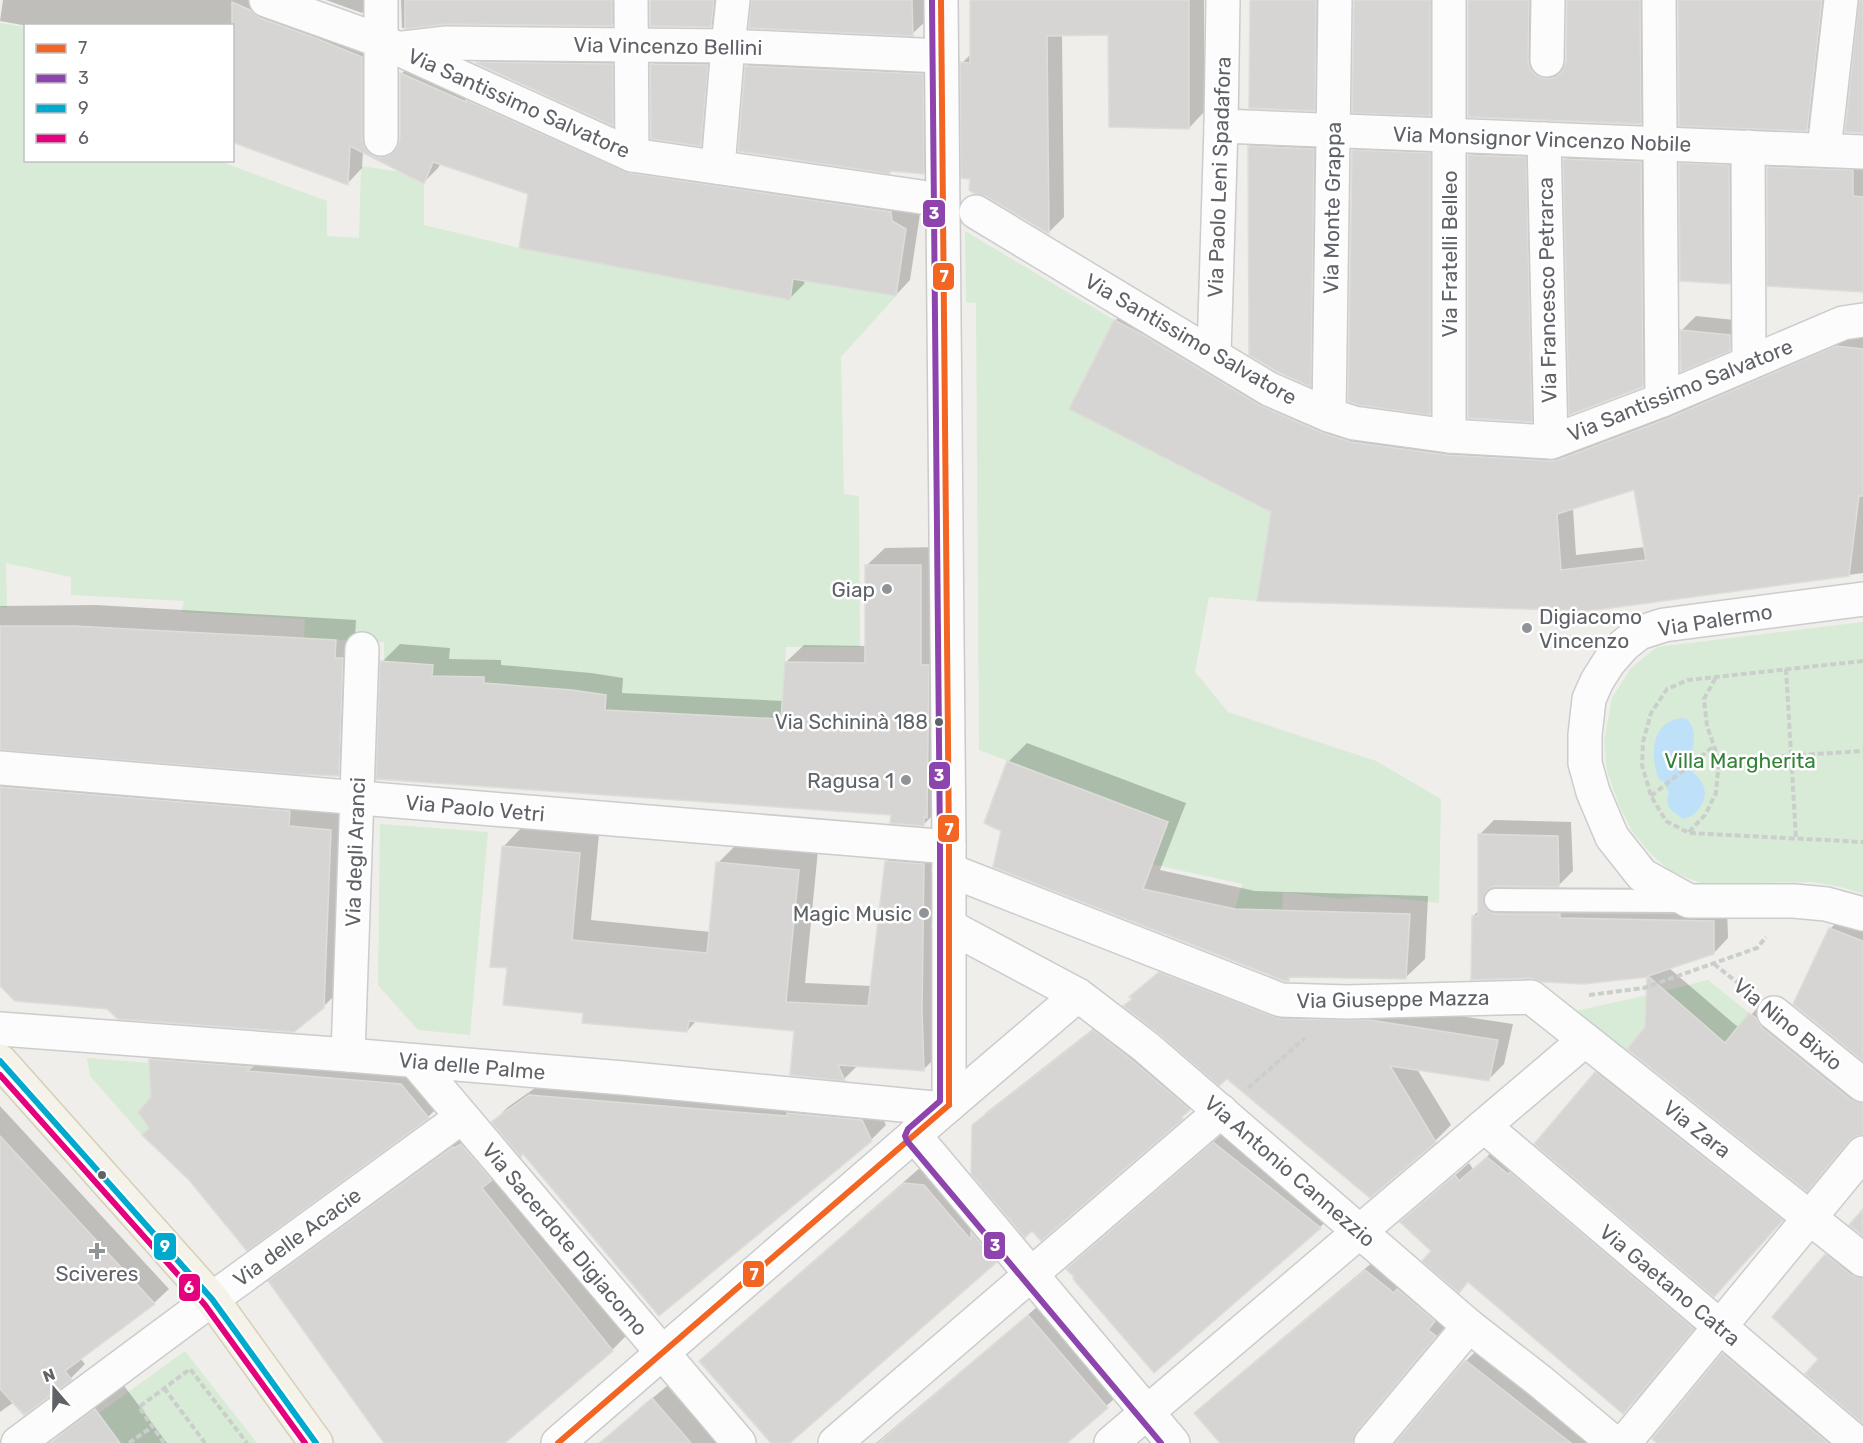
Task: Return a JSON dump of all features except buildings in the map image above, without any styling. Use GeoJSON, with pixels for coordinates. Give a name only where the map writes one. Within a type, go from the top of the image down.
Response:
{"type":"FeatureCollection","features":[{"type":"Feature","properties":{"kind":"main road"},"geometry":{"type":"LineString","coordinates":[[0,1061],[212,1299],[316,1443]]}},
{"type":"Feature","properties":{"kind":"street","name":"Via Santissimo Salvatore"},"geometry":{"type":"LineString","coordinates":[[266,0],[388,45],[632,155],[921,197]]}},
{"type":"Feature","properties":{"kind":"street"},"geometry":{"type":"LineString","coordinates":[[381,0],[388,45],[381,139]]}},
{"type":"Feature","properties":{"kind":"street"},"geometry":{"type":"LineString","coordinates":[[631,0],[632,155]]}},
{"type":"Feature","properties":{"kind":"street"},"geometry":{"type":"LineString","coordinates":[[718,167],[733,0]]}},
{"type":"Feature","properties":{"kind":"street"},"geometry":{"type":"LineString","coordinates":[[941,0],[949,859],[947,1107]]}},
{"type":"Feature","properties":{"kind":"street","name":"Via Paolo Leni Spadafora"},"geometry":{"type":"LineString","coordinates":[[1214,354],[1223,0]]}},
{"type":"Feature","properties":{"kind":"street","name":"Via Monte Grappa"},"geometry":{"type":"LineString","coordinates":[[1329,415],[1335,0]]}},
{"type":"Feature","properties":{"kind":"street","name":"Via Fratelli Belleo"},"geometry":{"type":"LineString","coordinates":[[1449,0],[1449,436]]}},
{"type":"Feature","properties":{"kind":"street"},"geometry":{"type":"LineString","coordinates":[[1547,60],[1548,0]]}},
{"type":"Feature","properties":{"kind":"street"},"geometry":{"type":"LineString","coordinates":[[1659,0],[1662,400]]}},
{"type":"Feature","properties":{"kind":"street"},"geometry":{"type":"LineString","coordinates":[[1824,150],[1841,0]]}},
{"type":"Feature","properties":{"kind":"street","name":"Via Vincenzo Bellini"},"geometry":{"type":"LineString","coordinates":[[388,45],[447,43],[728,46],[941,56]]}},
{"type":"Feature","properties":{"kind":"street","name":"Via Monsignor Vincenzo Nobile"},"geometry":{"type":"LineString","coordinates":[[1221,126],[1863,152]]}},
{"type":"Feature","properties":{"kind":"street","name":"Via Francesco Petrarca"},"geometry":{"type":"LineString","coordinates":[[1544,139],[1551,442]]}},
{"type":"Feature","properties":{"kind":"street"},"geometry":{"type":"LineString","coordinates":[[1748,147],[1749,363]]}},
{"type":"Feature","properties":{"kind":"street","name":"Via Santissimo Salvatore"},"geometry":{"type":"LineString","coordinates":[[976,212],[1269,389],[1329,415],[1354,423],[1449,436],[1551,442],[1662,400],[1843,323],[1863,320]]}},
{"type":"Feature","properties":{"kind":"street","name":"Via Palermo"},"geometry":{"type":"LineString","coordinates":[[1863,598],[1664,625],[1640,633],[1624,645],[1609,663],[1589,699],[1586,717],[1585,763],[1611,837],[1642,875],[1689,901],[1794,901],[1826,904],[1863,914]]}},
{"type":"Feature","properties":{"kind":"street","name":"Via degli Aranci"},"geometry":{"type":"LineString","coordinates":[[348,1055],[362,649]]}},
{"type":"Feature","properties":{"kind":"street","name":"Via Paolo Vetri"},"geometry":{"type":"LineString","coordinates":[[0,768],[357,798],[949,859]]}},
{"type":"Feature","properties":{"kind":"street","name":"Via Giuseppe Mazza"},"geometry":{"type":"LineString","coordinates":[[949,859],[1281,1000],[1347,1002],[1531,997]]}},
{"type":"Feature","properties":{"kind":"street","name":"Via Antonio Cannezzio"},"geometry":{"type":"LineString","coordinates":[[949,926],[1078,995],[1146,1047],[1469,1326],[1614,1443]]}},
{"type":"Feature","properties":{"kind":"street"},"geometry":{"type":"LineString","coordinates":[[558,1443],[1078,995]]}},
{"type":"Feature","properties":{"kind":"street","name":"Via Zara"},"geometry":{"type":"LineString","coordinates":[[1531,997],[1863,1260]]}},
{"type":"Feature","properties":{"kind":"street","name":"Via Nino Bixio"},"geometry":{"type":"LineString","coordinates":[[1774,1013],[1863,1085]]}},
{"type":"Feature","properties":{"kind":"street","name":"Via delle Palme"},"geometry":{"type":"LineString","coordinates":[[0,1029],[348,1055],[947,1107]]}},
{"type":"Feature","properties":{"kind":"street"},"geometry":{"type":"LineString","coordinates":[[1111,1443],[1585,1040]]}},
{"type":"Feature","properties":{"kind":"street","name":"Via Sacerdote Digiacomo"},"geometry":{"type":"LineString","coordinates":[[415,1061],[739,1443]]}},
{"type":"Feature","properties":{"kind":"street"},"geometry":{"type":"LineString","coordinates":[[835,1443],[1221,1111]]}},
{"type":"Feature","properties":{"kind":"street","name":"Via delle Acacie"},"geometry":{"type":"LineString","coordinates":[[18,1443],[462,1117]]}},
{"type":"Feature","properties":{"kind":"street","name":"Via Gaetano Catra"},"geometry":{"type":"LineString","coordinates":[[1484,1126],[1857,1443]]}},
{"type":"Feature","properties":{"kind":"street"},"geometry":{"type":"LineString","coordinates":[[914,1135],[1173,1443]]}},
{"type":"Feature","properties":{"kind":"street"},"geometry":{"type":"LineString","coordinates":[[1624,1443],[1863,1153]]}},
{"type":"Feature","properties":{"kind":"street"},"geometry":{"type":"LineString","coordinates":[[1371,1443],[1469,1326]]}},
{"type":"Feature","properties":{"kind":"street"},"geometry":{"type":"LineString","coordinates":[[0,1436],[7,1443]]}},
{"type":"Feature","properties":{"kind":"lane"},"geometry":{"type":"LineString","coordinates":[[1496,900],[1689,901]]}},
{"type":"Feature","properties":{"kind":"path"},"geometry":{"type":"LineString","coordinates":[[1863,661],[1716,676],[1688,680],[1667,688],[1651,713],[1643,742],[1642,765],[1651,796],[1665,821],[1689,833],[1863,842]]}},
{"type":"Feature","properties":{"kind":"path"},"geometry":{"type":"LineString","coordinates":[[1786,669],[1796,838]]}},
{"type":"Feature","properties":{"kind":"path"},"geometry":{"type":"LineString","coordinates":[[1689,833],[1706,814],[1716,793],[1719,760],[1707,726],[1704,699],[1716,676]]}},
{"type":"Feature","properties":{"kind":"path"},"geometry":{"type":"LineString","coordinates":[[1651,796],[1713,747]]}},
{"type":"Feature","properties":{"kind":"path"},"geometry":{"type":"LineString","coordinates":[[1719,760],[1863,751]]}},
{"type":"Feature","properties":{"kind":"path"},"geometry":{"type":"LineString","coordinates":[[1531,997],[1594,995],[1644,988],[1757,948],[1794,901]]}},
{"type":"Feature","properties":{"kind":"path","name":"Via Nino Bixio"},"geometry":{"type":"LineString","coordinates":[[1713,964],[1774,1013]]}},
{"type":"Feature","properties":{"kind":"path"},"geometry":{"type":"LineString","coordinates":[[1221,1111],[1347,1002]]}},
{"type":"Feature","properties":{"kind":"path"},"geometry":{"type":"LineString","coordinates":[[164,1443],[139,1407],[190,1369],[247,1443]]}},
{"type":"Feature","properties":{"kind":"path"},"geometry":{"type":"LineString","coordinates":[[164,1389],[205,1443]]}},
{"type":"Feature","properties":{"kind":"path"},"geometry":{"type":"LineString","coordinates":[[129,1443],[152,1426]]}},
{"type":"Feature","properties":{"kind":"green space"},"geometry":{"type":"Polygon","coordinates":[[[0,23],[24,27],[24,162],[222,162],[327,201],[327,236],[359,238],[361,166],[401,172],[424,184],[424,225],[519,248],[789,300],[793,279],[896,296],[841,357],[844,494],[859,496],[860,647],[786,647],[781,723],[605,710],[605,695],[484,683],[484,677],[432,676],[433,665],[384,662],[384,642],[304,638],[305,619],[181,612],[184,601],[71,595],[71,577],[6,563],[7,608],[0,607],[0,23]]]}},
{"type":"Feature","properties":{"kind":"green space"},"geometry":{"type":"Polygon","coordinates":[[[965,231],[1114,320],[1069,409],[1271,512],[1257,601],[1209,597],[1195,672],[1228,712],[1376,761],[1441,799],[1439,903],[1377,896],[1341,899],[1283,892],[1282,911],[1235,909],[1242,884],[1152,864],[1168,822],[979,750],[976,303],[966,302],[965,231]]]}},
{"type":"Feature","properties":{"kind":"green space","name":"Villa Margherita"},"geometry":{"type":"Polygon","coordinates":[[[1863,622],[1863,894],[1812,882],[1703,884],[1670,871],[1650,853],[1632,831],[1619,805],[1607,771],[1604,741],[1612,698],[1631,668],[1657,647],[1863,622]]]}},
{"type":"Feature","properties":{"kind":"green space"},"geometry":{"type":"Polygon","coordinates":[[[380,824],[488,832],[470,1035],[418,1030],[378,985],[380,824]]]}},
{"type":"Feature","properties":{"kind":"green space"},"geometry":{"type":"Polygon","coordinates":[[[1708,980],[1749,1013],[1725,1043],[1691,1013],[1651,1020],[1625,1051],[1575,1011],[1648,995],[1708,980]]]}},
{"type":"Feature","properties":{"kind":"green space"},"geometry":{"type":"Polygon","coordinates":[[[87,1058],[150,1063],[151,1097],[138,1112],[149,1128],[142,1135],[90,1076],[87,1058]]]}},
{"type":"Feature","properties":{"kind":"green space"},"geometry":{"type":"Polygon","coordinates":[[[185,1351],[257,1443],[120,1443],[98,1414],[185,1351]]]}},
{"type":"Feature","properties":{"kind":"water"},"geometry":{"type":"Polygon","coordinates":[[[1687,719],[1693,728],[1693,773],[1700,780],[1705,791],[1699,809],[1684,819],[1668,805],[1669,792],[1663,781],[1659,780],[1654,761],[1658,733],[1671,721],[1687,719]]]}},
{"type":"Feature","properties":{"kind":"transit line","name":"3"},"geometry":{"type":"LineString","coordinates":[[932,0],[940,847],[940,1101],[908,1129],[905,1136],[1161,1443]]}},
{"type":"Feature","properties":{"kind":"transit line","name":"7"},"geometry":{"type":"LineString","coordinates":[[941,0],[949,847],[949,1105]]}},
{"type":"Feature","properties":{"kind":"transit line","name":"9"},"geometry":{"type":"LineString","coordinates":[[0,1061],[212,1299],[316,1443]]}},
{"type":"Feature","properties":{"kind":"transit line","name":"6"},"geometry":{"type":"LineString","coordinates":[[0,1075],[205,1305],[305,1443]]}},
{"type":"Feature","properties":{"kind":"transit line","name":"7"},"geometry":{"type":"LineString","coordinates":[[558,1443],[949,1105]]}},
{"type":"Feature","properties":{"kind":"place","name":"Giap"},"geometry":{"type":"Point","coordinates":[887,589]}},
{"type":"Feature","properties":{"kind":"place","name":"Digiacomo Vincenzo"},"geometry":{"type":"Point","coordinates":[1527,628]}},
{"type":"Feature","properties":{"kind":"place","name":"Via Schininà 188"},"geometry":{"type":"Point","coordinates":[939,722]}},
{"type":"Feature","properties":{"kind":"place","name":"Ragusa 1"},"geometry":{"type":"Point","coordinates":[906,780]}},
{"type":"Feature","properties":{"kind":"place","name":"Magic Music"},"geometry":{"type":"Point","coordinates":[924,913]}},
{"type":"Feature","properties":{"kind":"place","name":"Sciveres"},"geometry":{"type":"Point","coordinates":[97,1251]}}]}
